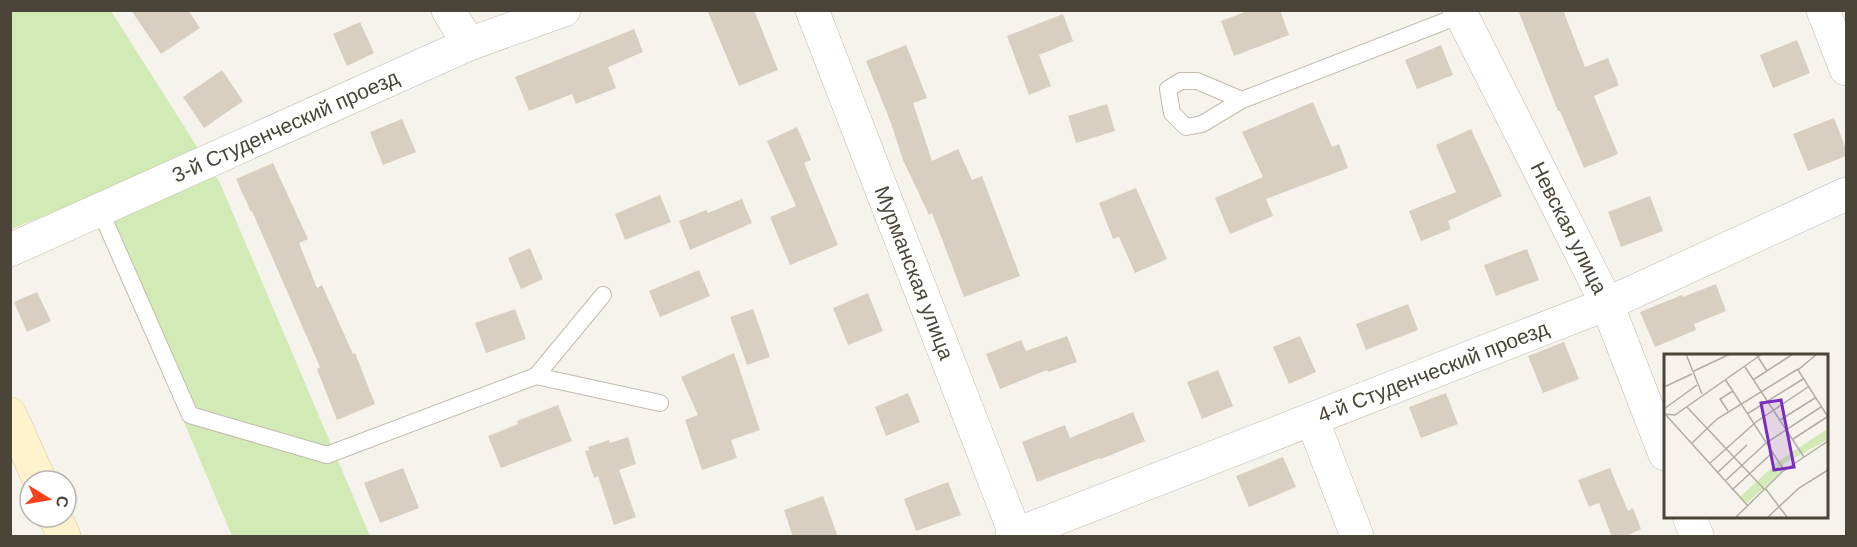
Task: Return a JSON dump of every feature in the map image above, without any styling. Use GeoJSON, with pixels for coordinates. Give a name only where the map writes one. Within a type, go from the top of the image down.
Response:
{"type":"FeatureCollection","features":[{"type":"Feature","properties":{"kind":"main road"},"geometry":{"type":"LineString","coordinates":[[10,414],[35,469]]}},
{"type":"Feature","properties":{"kind":"street"},"geometry":{"type":"LineString","coordinates":[[448,10],[469,44]]}},
{"type":"Feature","properties":{"kind":"street","name":"3-й Студенческий проезд"},"geometry":{"type":"LineString","coordinates":[[10,250],[469,44],[564,10]]}},
{"type":"Feature","properties":{"kind":"street","name":"Мурманская улица"},"geometry":{"type":"LineString","coordinates":[[812,10],[1014,536]]}},
{"type":"Feature","properties":{"kind":"street"},"geometry":{"type":"LineString","coordinates":[[1823,10],[1846,69]]}},
{"type":"Feature","properties":{"kind":"street","name":"Невская улица"},"geometry":{"type":"LineString","coordinates":[[1460,13],[1607,304],[1664,451]]}},
{"type":"Feature","properties":{"kind":"street","name":"4-й Студенческий проезд"},"geometry":{"type":"LineString","coordinates":[[1014,536],[1607,304],[1846,194]]}},
{"type":"Feature","properties":{"kind":"street"},"geometry":{"type":"LineString","coordinates":[[1312,419],[1357,537]]}},
{"type":"Feature","properties":{"kind":"street"},"geometry":{"type":"LineString","coordinates":[[1689,517],[1697,537]]}},
{"type":"Feature","properties":{"kind":"lane"},"geometry":{"type":"LineString","coordinates":[[1242,100],[1460,13]]}},
{"type":"Feature","properties":{"kind":"lane"},"geometry":{"type":"LineString","coordinates":[[100,210],[190,415],[327,455],[536,376],[603,295]]}},
{"type":"Feature","properties":{"kind":"lane"},"geometry":{"type":"LineString","coordinates":[[536,376],[660,403]]}},
{"type":"Feature","properties":{"kind":"green space"},"geometry":{"type":"Polygon","coordinates":[[[11,11],[111,11],[220,183],[370,536],[232,536],[118,265],[82,201],[11,229],[11,11]]]}},
{"type":"Feature","properties":{"kind":"building"},"geometry":{"type":"Polygon","coordinates":[[[131,10],[188,10],[200,28],[161,54],[131,10]]]}},
{"type":"Feature","properties":{"kind":"building"},"geometry":{"type":"Polygon","coordinates":[[[707,10],[754,10],[778,70],[739,86],[707,10]]]}},
{"type":"Feature","properties":{"kind":"building"},"geometry":{"type":"Polygon","coordinates":[[[1250,10],[1280,10],[1289,35],[1234,56],[1221,21],[1250,10]]]}},
{"type":"Feature","properties":{"kind":"building"},"geometry":{"type":"Polygon","coordinates":[[[1518,10],[1563,10],[1585,67],[1608,58],[1619,85],[1594,96],[1618,154],[1584,168],[1560,111],[1558,111],[1518,10]]]}},
{"type":"Feature","properties":{"kind":"building"},"geometry":{"type":"Polygon","coordinates":[[[1063,14],[1073,41],[1039,55],[1051,86],[1029,95],[1007,36],[1063,14]]]}},
{"type":"Feature","properties":{"kind":"building"},"geometry":{"type":"Polygon","coordinates":[[[360,22],[374,53],[347,66],[333,34],[360,22]]]}},
{"type":"Feature","properties":{"kind":"building"},"geometry":{"type":"Polygon","coordinates":[[[634,29],[643,52],[608,67],[616,88],[576,104],[572,94],[529,111],[515,77],[634,29]]]}},
{"type":"Feature","properties":{"kind":"building"},"geometry":{"type":"Polygon","coordinates":[[[1797,40],[1810,73],[1773,88],[1760,55],[1797,40]]]}},
{"type":"Feature","properties":{"kind":"building"},"geometry":{"type":"Polygon","coordinates":[[[906,45],[927,98],[913,103],[932,161],[958,149],[972,180],[982,176],[1020,276],[964,297],[932,213],[929,215],[903,160],[866,61],[906,45]]]}},
{"type":"Feature","properties":{"kind":"building"},"geometry":{"type":"Polygon","coordinates":[[[1441,45],[1453,75],[1417,89],[1405,60],[1441,45]]]}},
{"type":"Feature","properties":{"kind":"building"},"geometry":{"type":"Polygon","coordinates":[[[222,70],[243,101],[204,128],[183,97],[222,70]]]}},
{"type":"Feature","properties":{"kind":"building"},"geometry":{"type":"Polygon","coordinates":[[[1313,102],[1332,147],[1339,144],[1348,168],[1266,199],[1273,216],[1230,234],[1215,198],[1263,177],[1242,132],[1313,102]]]}},
{"type":"Feature","properties":{"kind":"building"},"geometry":{"type":"Polygon","coordinates":[[[1107,104],[1115,131],[1076,143],[1068,116],[1107,104]]]}},
{"type":"Feature","properties":{"kind":"building"},"geometry":{"type":"Polygon","coordinates":[[[1834,118],[1846,149],[1846,156],[1808,171],[1793,134],[1834,118]]]}},
{"type":"Feature","properties":{"kind":"building"},"geometry":{"type":"Polygon","coordinates":[[[402,119],[416,152],[383,165],[370,132],[402,119]]]}},
{"type":"Feature","properties":{"kind":"building"},"geometry":{"type":"Polygon","coordinates":[[[797,127],[811,160],[804,163],[838,245],[790,265],[770,217],[796,206],[767,141],[797,127]]]}},
{"type":"Feature","properties":{"kind":"building"},"geometry":{"type":"Polygon","coordinates":[[[1471,129],[1502,196],[1448,221],[1451,229],[1421,241],[1409,211],[1456,192],[1436,145],[1471,129]]]}},
{"type":"Feature","properties":{"kind":"building"},"geometry":{"type":"Polygon","coordinates":[[[273,163],[308,239],[299,243],[317,288],[322,285],[353,354],[355,353],[375,404],[337,420],[317,369],[320,367],[236,179],[273,163]]]}},
{"type":"Feature","properties":{"kind":"building"},"geometry":{"type":"Polygon","coordinates":[[[1136,188],[1167,259],[1135,273],[1119,237],[1113,239],[1099,203],[1136,188]]]}},
{"type":"Feature","properties":{"kind":"building"},"geometry":{"type":"Polygon","coordinates":[[[660,195],[671,222],[625,240],[615,214],[660,195]]]}},
{"type":"Feature","properties":{"kind":"building"},"geometry":{"type":"Polygon","coordinates":[[[1650,196],[1663,231],[1621,247],[1608,212],[1650,196]]]}},
{"type":"Feature","properties":{"kind":"building"},"geometry":{"type":"Polygon","coordinates":[[[742,199],[752,223],[690,250],[679,221],[706,210],[708,213],[742,199]]]}},
{"type":"Feature","properties":{"kind":"building"},"geometry":{"type":"Polygon","coordinates":[[[530,248],[543,279],[521,289],[508,258],[530,248]]]}},
{"type":"Feature","properties":{"kind":"building"},"geometry":{"type":"Polygon","coordinates":[[[1527,249],[1539,280],[1496,296],[1484,265],[1527,249]]]}},
{"type":"Feature","properties":{"kind":"building"},"geometry":{"type":"Polygon","coordinates":[[[699,270],[710,296],[660,317],[649,291],[699,270]]]}},
{"type":"Feature","properties":{"kind":"building"},"geometry":{"type":"Polygon","coordinates":[[[1716,284],[1726,311],[1694,324],[1696,330],[1655,347],[1640,312],[1716,284]]]}},
{"type":"Feature","properties":{"kind":"building"},"geometry":{"type":"Polygon","coordinates":[[[37,292],[51,321],[27,332],[14,302],[37,292]]]}},
{"type":"Feature","properties":{"kind":"building"},"geometry":{"type":"Polygon","coordinates":[[[868,293],[883,331],[848,345],[833,308],[868,293]]]}},
{"type":"Feature","properties":{"kind":"building"},"geometry":{"type":"Polygon","coordinates":[[[1408,304],[1418,330],[1366,350],[1356,324],[1408,304]]]}},
{"type":"Feature","properties":{"kind":"building"},"geometry":{"type":"Polygon","coordinates":[[[515,309],[526,339],[486,353],[475,323],[515,309]]]}},
{"type":"Feature","properties":{"kind":"building"},"geometry":{"type":"Polygon","coordinates":[[[753,309],[770,357],[747,365],[730,317],[753,309]]]}},
{"type":"Feature","properties":{"kind":"building"},"geometry":{"type":"Polygon","coordinates":[[[1067,336],[1077,362],[1048,372],[1047,370],[1000,389],[986,354],[1021,340],[1026,351],[1067,336]]]}},
{"type":"Feature","properties":{"kind":"building"},"geometry":{"type":"Polygon","coordinates":[[[1300,336],[1316,372],[1289,384],[1273,347],[1300,336]]]}},
{"type":"Feature","properties":{"kind":"building"},"geometry":{"type":"Polygon","coordinates":[[[1564,342],[1579,379],[1543,393],[1528,356],[1564,342]]]}},
{"type":"Feature","properties":{"kind":"building"},"geometry":{"type":"Polygon","coordinates":[[[734,353],[760,430],[731,440],[737,458],[702,470],[685,420],[698,415],[681,377],[734,353]]]}},
{"type":"Feature","properties":{"kind":"building"},"geometry":{"type":"Polygon","coordinates":[[[1218,370],[1233,406],[1202,419],[1187,382],[1218,370]]]}},
{"type":"Feature","properties":{"kind":"building"},"geometry":{"type":"Polygon","coordinates":[[[908,393],[920,422],[886,436],[875,407],[908,393]]]}},
{"type":"Feature","properties":{"kind":"building"},"geometry":{"type":"Polygon","coordinates":[[[1446,393],[1458,424],[1421,438],[1409,407],[1446,393]]]}},
{"type":"Feature","properties":{"kind":"building"},"geometry":{"type":"Polygon","coordinates":[[[558,405],[572,441],[501,468],[488,436],[518,424],[517,421],[558,405]]]}},
{"type":"Feature","properties":{"kind":"building"},"geometry":{"type":"Polygon","coordinates":[[[1133,412],[1145,441],[1037,482],[1022,442],[1065,425],[1070,438],[1133,412]]]}},
{"type":"Feature","properties":{"kind":"building"},"geometry":{"type":"Polygon","coordinates":[[[628,437],[636,464],[619,470],[636,517],[614,525],[598,476],[594,478],[585,451],[589,450],[588,447],[609,440],[610,443],[628,437]]]}},
{"type":"Feature","properties":{"kind":"building"},"geometry":{"type":"Polygon","coordinates":[[[1283,457],[1296,487],[1249,507],[1236,476],[1283,457]]]}},
{"type":"Feature","properties":{"kind":"building"},"geometry":{"type":"Polygon","coordinates":[[[403,468],[419,508],[380,523],[364,483],[403,468]]]}},
{"type":"Feature","properties":{"kind":"building"},"geometry":{"type":"Polygon","coordinates":[[[1610,468],[1628,511],[1633,508],[1641,529],[1624,537],[1612,537],[1599,503],[1589,507],[1578,480],[1610,468]]]}},
{"type":"Feature","properties":{"kind":"building"},"geometry":{"type":"Polygon","coordinates":[[[948,482],[961,515],[916,531],[904,499],[948,482]]]}},
{"type":"Feature","properties":{"kind":"building"},"geometry":{"type":"Polygon","coordinates":[[[823,496],[838,537],[793,537],[784,510],[823,496]]]}}]}
